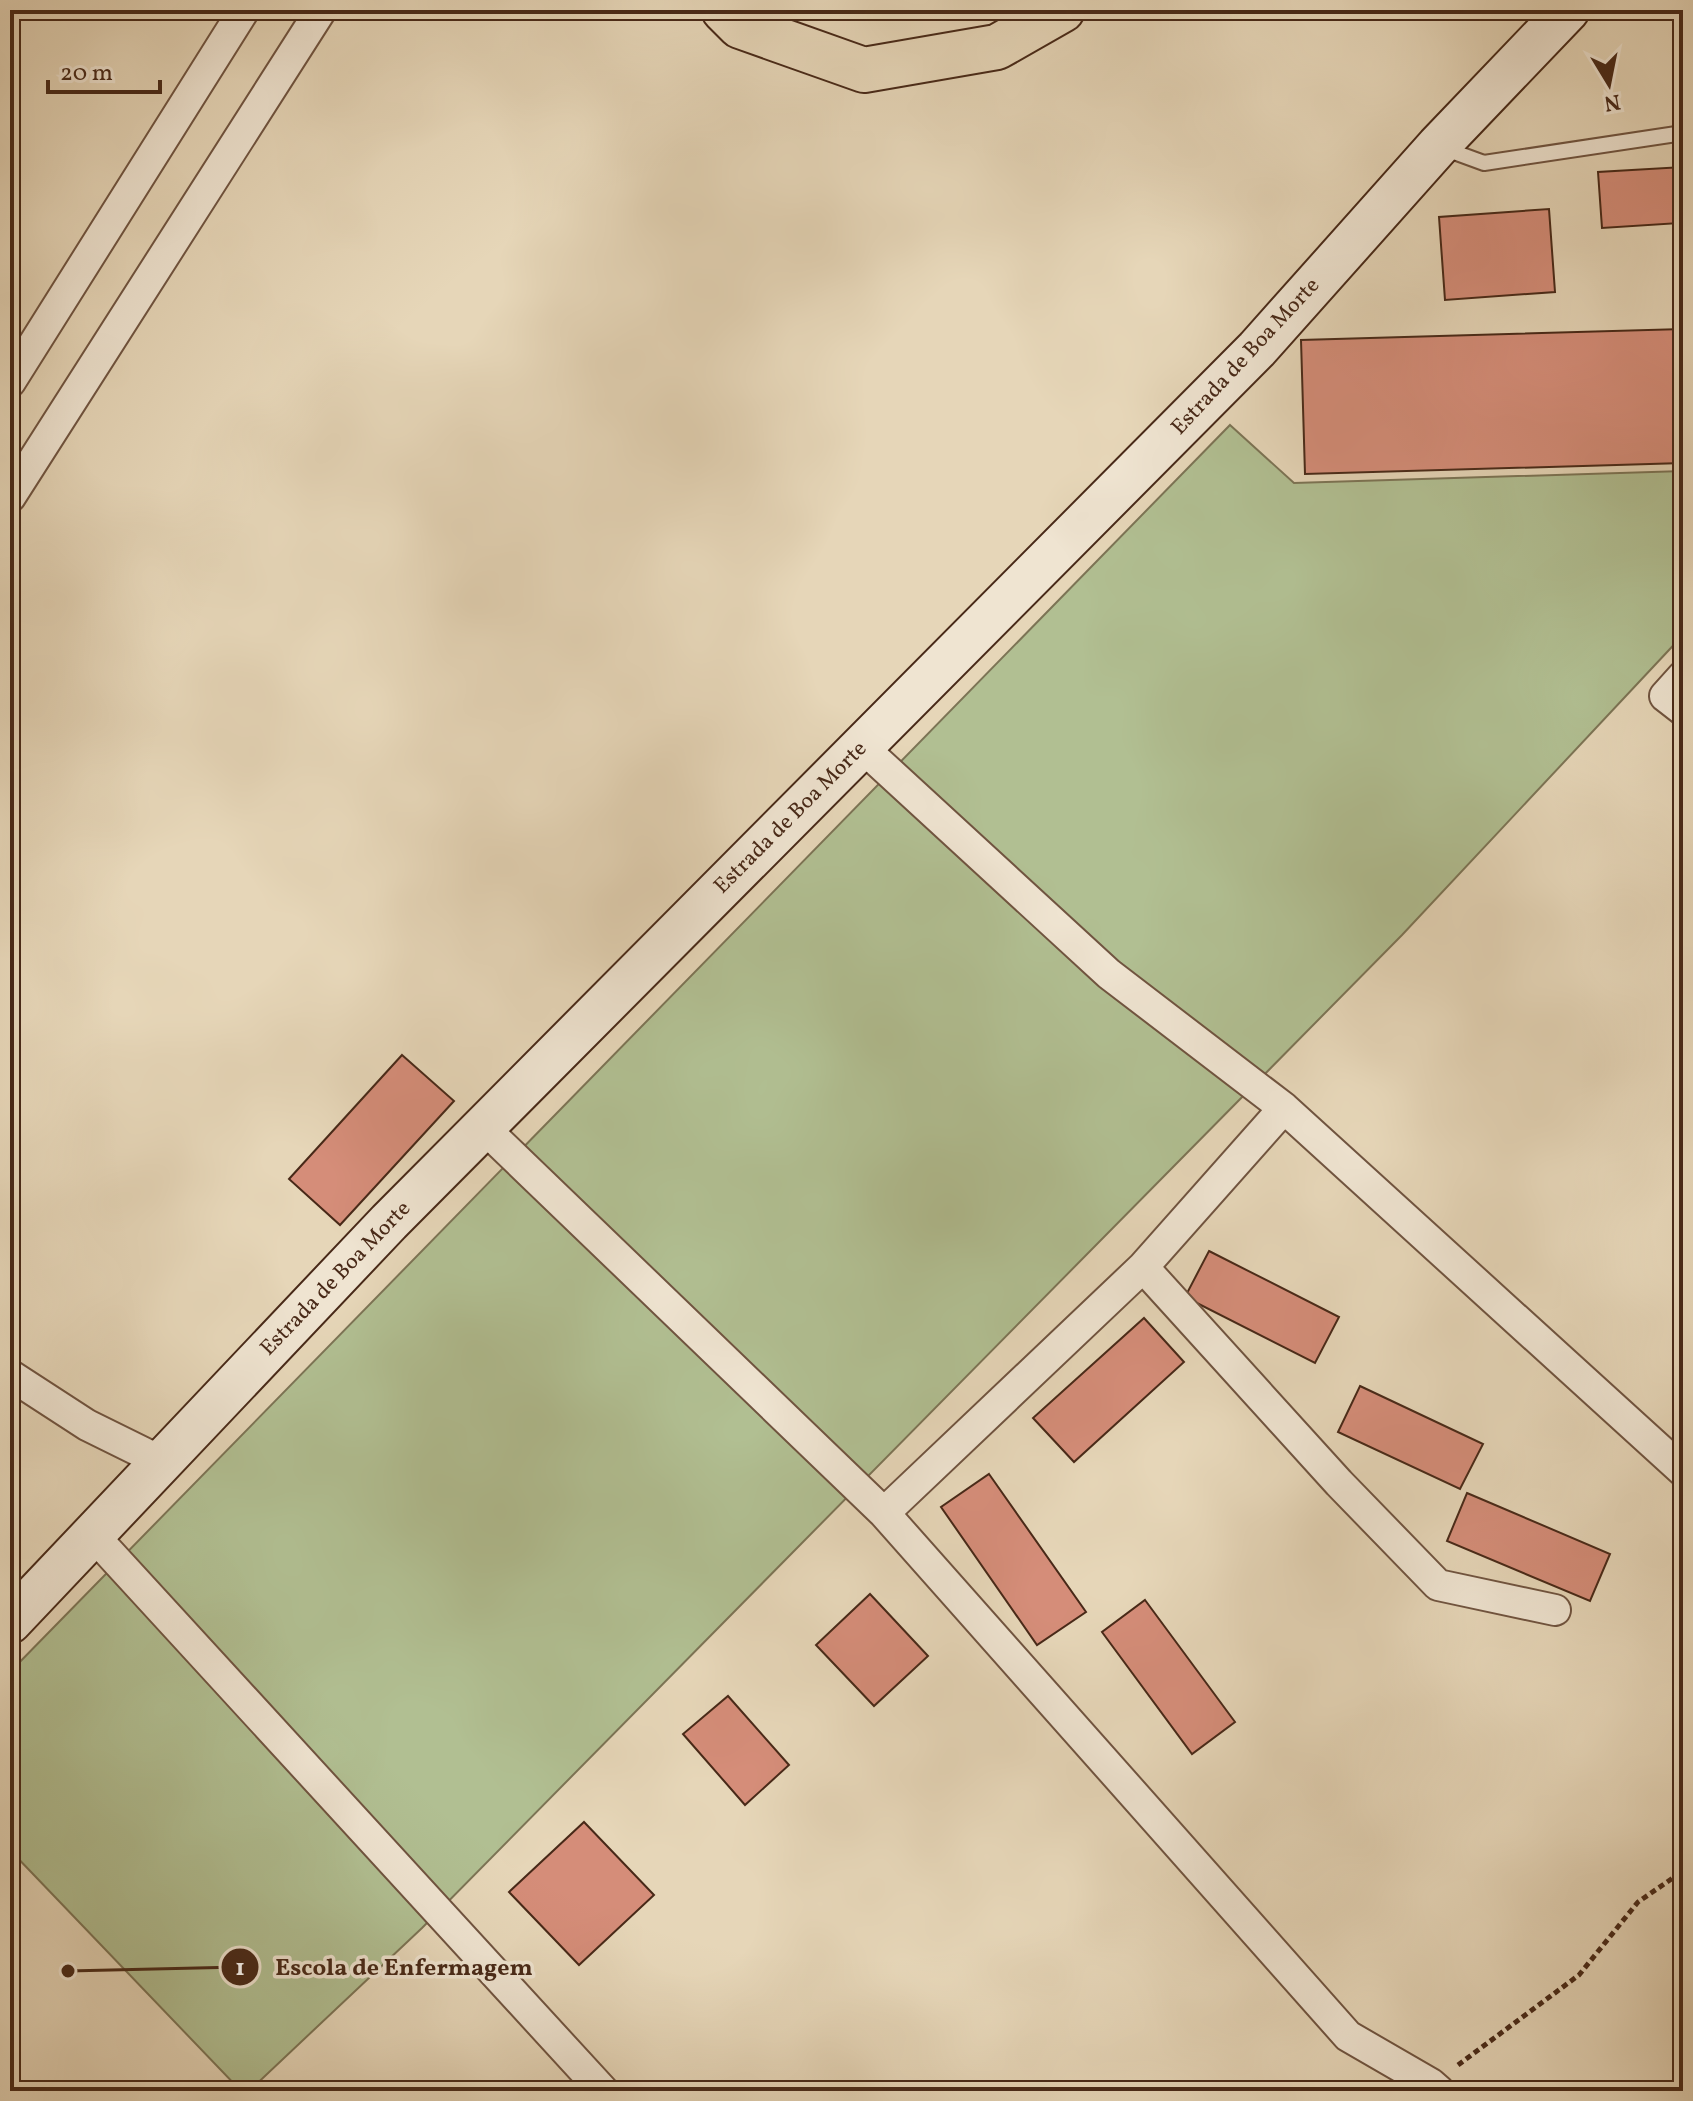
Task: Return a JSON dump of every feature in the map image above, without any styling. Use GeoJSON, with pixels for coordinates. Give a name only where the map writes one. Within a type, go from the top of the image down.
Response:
{"type":"FeatureCollection","features":[{"type":"Feature","properties":{"kind":"main road"},"geometry":{"type":"LineString","coordinates":[[724,10],[740,26],[864,70],[997,47],[1062,10]]}},
{"type":"Feature","properties":{"kind":"main road","name":"Estrada de Boa Morte"},"geometry":{"type":"LineString","coordinates":[[10,1622],[378,1233],[1257,349],[1438,146],[1568,10]]}},
{"type":"Feature","properties":{"kind":"street"},"geometry":{"type":"LineString","coordinates":[[10,382],[244,10]]}},
{"type":"Feature","properties":{"kind":"street"},"geometry":{"type":"LineString","coordinates":[[10,497],[321,10]]}},
{"type":"Feature","properties":{"kind":"street"},"geometry":{"type":"LineString","coordinates":[[1683,676],[1665,696],[1683,710]]}},
{"type":"Feature","properties":{"kind":"street"},"geometry":{"type":"LineString","coordinates":[[862,747],[1109,974],[1284,1108],[1683,1471]]}},
{"type":"Feature","properties":{"kind":"street"},"geometry":{"type":"LineString","coordinates":[[884,1513],[1143,1267],[1284,1108]]}},
{"type":"Feature","properties":{"kind":"street"},"geometry":{"type":"LineString","coordinates":[[484,1128],[884,1513],[1348,2036],[1435,2087]]}},
{"type":"Feature","properties":{"kind":"street"},"geometry":{"type":"LineString","coordinates":[[1143,1267],[1339,1483],[1438,1585],[1555,1610]]}},
{"type":"Feature","properties":{"kind":"street"},"geometry":{"type":"LineString","coordinates":[[10,1375],[87,1425],[162,1462]]}},
{"type":"Feature","properties":{"kind":"street"},"geometry":{"type":"LineString","coordinates":[[93,1535],[603,2091]]}},
{"type":"Feature","properties":{"kind":"lane"},"geometry":{"type":"LineString","coordinates":[[1438,146],[1484,163],[1683,133]]}},
{"type":"Feature","properties":{"kind":"path"},"geometry":{"type":"LineString","coordinates":[[1435,2087],[1579,1975],[1638,1902],[1683,1871]]}},
{"type":"Feature","properties":{"kind":"green space"},"geometry":{"type":"Polygon","coordinates":[[[1230,425],[1294,483],[1683,471],[1683,635],[1402,935],[422,1928],[249,2091],[241,2091],[10,1850],[10,1672],[1230,425]]]}},
{"type":"Feature","properties":{"kind":"building"},"geometry":{"type":"Polygon","coordinates":[[[1683,167],[1683,254],[1679,223],[1602,228],[1598,172],[1683,167]]]}},
{"type":"Feature","properties":{"kind":"building"},"geometry":{"type":"Polygon","coordinates":[[[1549,209],[1555,292],[1445,300],[1439,217],[1549,209]]]}},
{"type":"Feature","properties":{"kind":"building"},"geometry":{"type":"Polygon","coordinates":[[[1683,329],[1683,463],[1305,474],[1301,340],[1683,329]]]}},
{"type":"Feature","properties":{"kind":"building"},"geometry":{"type":"Polygon","coordinates":[[[402,1055],[454,1101],[340,1225],[289,1179],[402,1055]]]}},
{"type":"Feature","properties":{"kind":"building"},"geometry":{"type":"Polygon","coordinates":[[[1209,1251],[1339,1317],[1315,1363],[1185,1297],[1209,1251]]]}},
{"type":"Feature","properties":{"kind":"building"},"geometry":{"type":"Polygon","coordinates":[[[1144,1318],[1184,1362],[1074,1462],[1033,1418],[1144,1318]]]}},
{"type":"Feature","properties":{"kind":"building"},"geometry":{"type":"Polygon","coordinates":[[[1360,1386],[1483,1444],[1460,1489],[1338,1432],[1360,1386]]]}},
{"type":"Feature","properties":{"kind":"building"},"geometry":{"type":"Polygon","coordinates":[[[989,1474],[1086,1612],[1037,1645],[941,1507],[989,1474]]]}},
{"type":"Feature","properties":{"kind":"building"},"geometry":{"type":"Polygon","coordinates":[[[1467,1493],[1610,1554],[1590,1601],[1447,1541],[1467,1493]]]}},
{"type":"Feature","properties":{"kind":"building"},"geometry":{"type":"Polygon","coordinates":[[[870,1594],[928,1656],[874,1706],[816,1645],[870,1594]]]}},
{"type":"Feature","properties":{"kind":"building"},"geometry":{"type":"Polygon","coordinates":[[[1145,1600],[1235,1722],[1192,1754],[1102,1632],[1145,1600]]]}},
{"type":"Feature","properties":{"kind":"building"},"geometry":{"type":"Polygon","coordinates":[[[728,1696],[789,1765],[745,1805],[683,1734],[728,1696]]]}},
{"type":"Feature","properties":{"kind":"building"},"geometry":{"type":"Polygon","coordinates":[[[584,1822],[654,1895],[579,1965],[509,1892],[584,1822]]]}},
{"type":"Feature","properties":{"kind":"place","name":"Escola de Enfermagem"},"geometry":{"type":"Point","coordinates":[68,1971]}}]}
